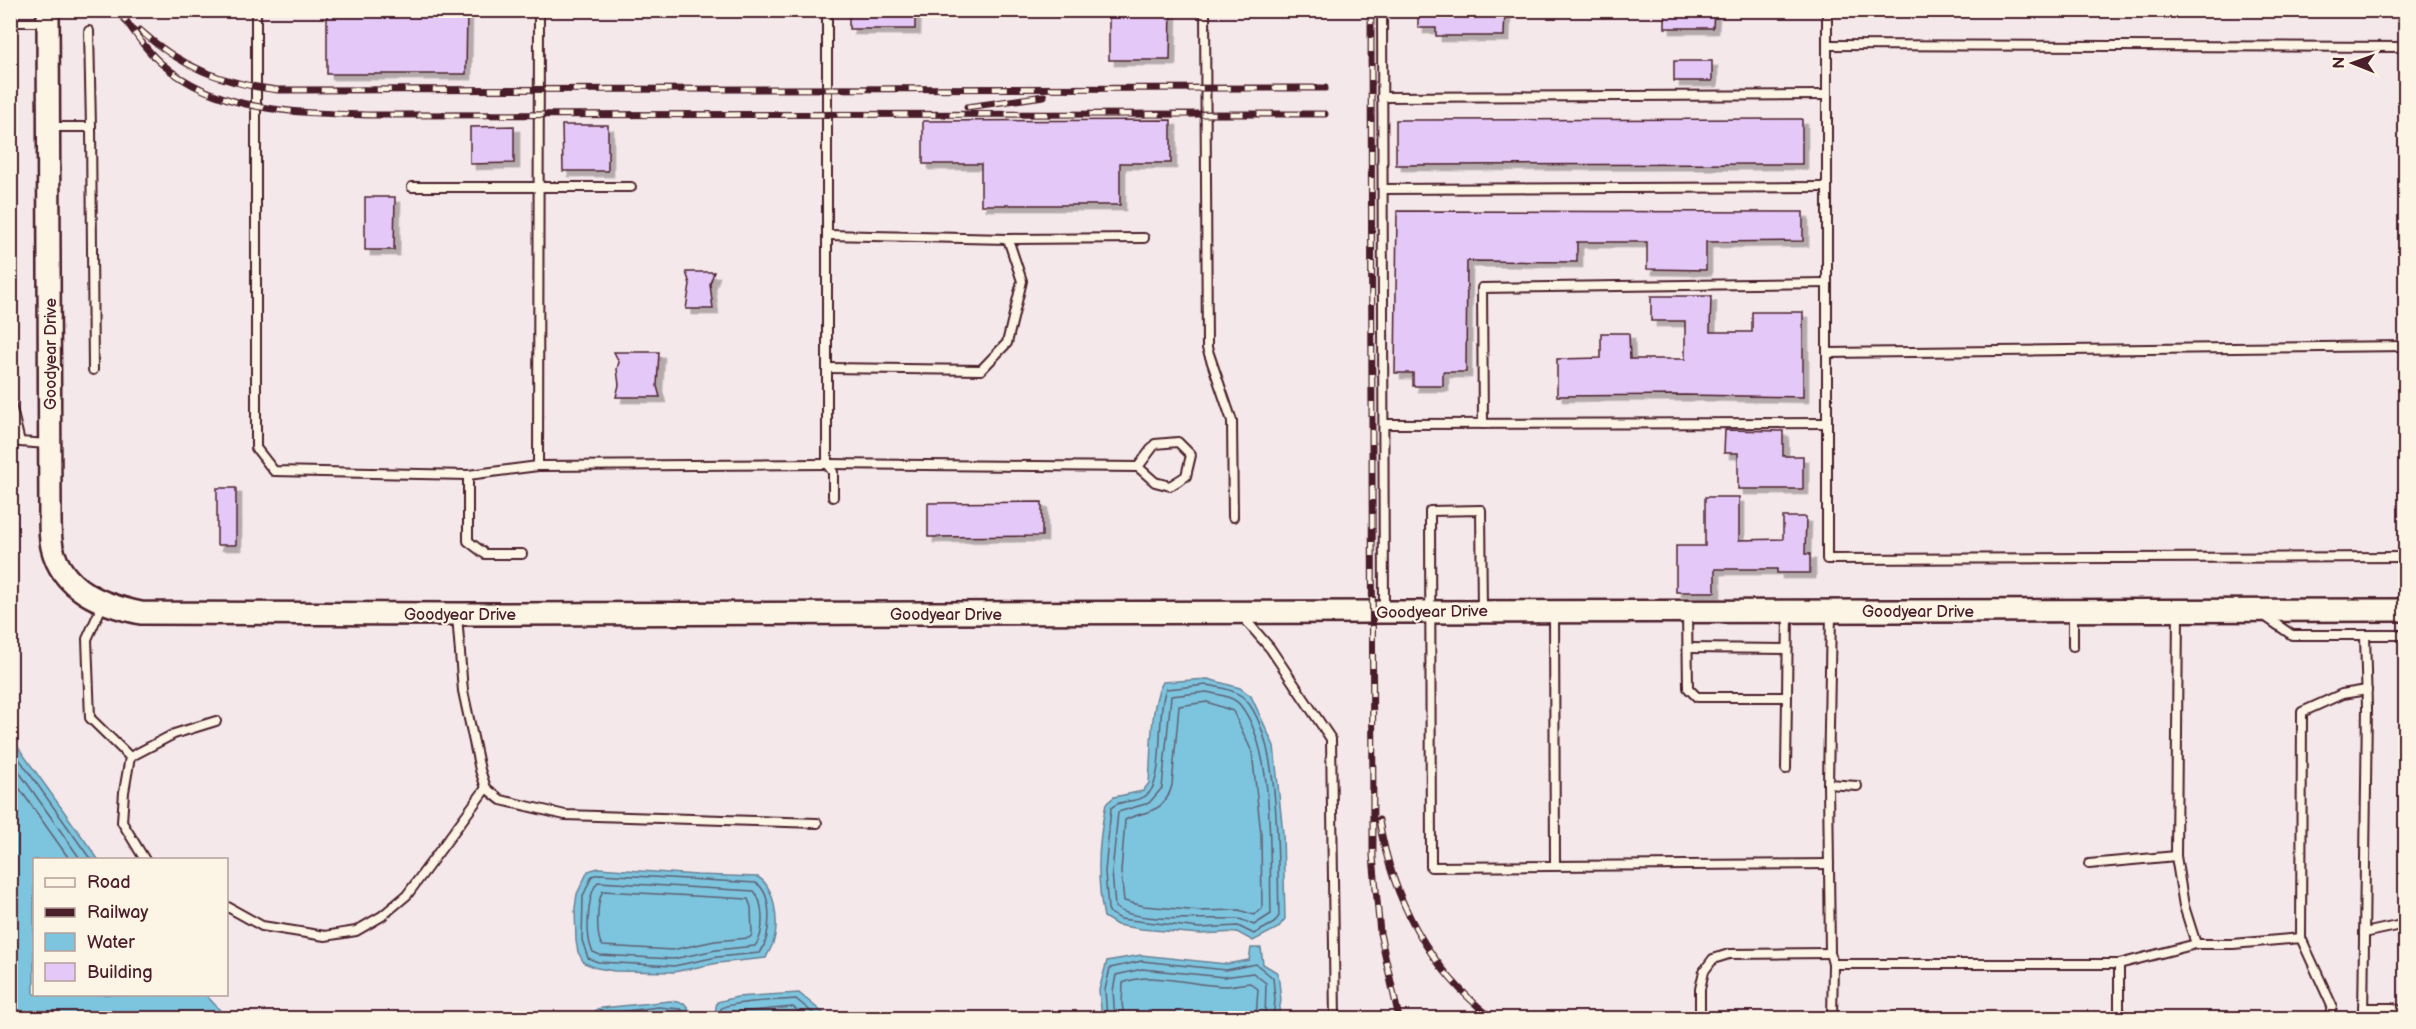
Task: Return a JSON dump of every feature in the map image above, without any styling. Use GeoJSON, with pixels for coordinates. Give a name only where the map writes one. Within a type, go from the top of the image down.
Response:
{"type":"FeatureCollection","features":[{"type":"Feature","properties":{"kind":"street","name":"Goodyear Drive"},"geometry":{"type":"LineString","coordinates":[[48,16],[52,546],[60,568],[74,586],[91,597],[141,613],[2406,610]]}},
{"type":"Feature","properties":{"kind":"lane"},"geometry":{"type":"LineString","coordinates":[[256,10],[256,448],[274,471],[468,475],[538,466],[827,464],[1138,467],[1155,482],[1170,486],[1186,476],[1191,455],[1178,442],[1155,444],[1138,467]]}},
{"type":"Feature","properties":{"kind":"lane"},"geometry":{"type":"LineString","coordinates":[[538,466],[539,10]]}},
{"type":"Feature","properties":{"kind":"lane"},"geometry":{"type":"LineString","coordinates":[[828,10],[827,464],[833,472],[833,497]]}},
{"type":"Feature","properties":{"kind":"lane"},"geometry":{"type":"LineString","coordinates":[[1205,10],[1207,348],[1232,421],[1233,517]]}},
{"type":"Feature","properties":{"kind":"lane"},"geometry":{"type":"LineString","coordinates":[[1382,10],[1384,612]]}},
{"type":"Feature","properties":{"kind":"lane"},"geometry":{"type":"LineString","coordinates":[[1827,10],[1827,559],[2406,557]]}},
{"type":"Feature","properties":{"kind":"lane"},"geometry":{"type":"LineString","coordinates":[[10,22],[48,16]]}},
{"type":"Feature","properties":{"kind":"lane"},"geometry":{"type":"LineString","coordinates":[[89,31],[93,370]]}},
{"type":"Feature","properties":{"kind":"lane"},"geometry":{"type":"LineString","coordinates":[[1827,45],[2406,47]]}},
{"type":"Feature","properties":{"kind":"lane"},"geometry":{"type":"LineString","coordinates":[[1382,97],[1827,95]]}},
{"type":"Feature","properties":{"kind":"lane"},"geometry":{"type":"LineString","coordinates":[[50,127],[91,126]]}},
{"type":"Feature","properties":{"kind":"lane"},"geometry":{"type":"LineString","coordinates":[[412,187],[632,187]]}},
{"type":"Feature","properties":{"kind":"lane"},"geometry":{"type":"LineString","coordinates":[[1383,189],[1827,187]]}},
{"type":"Feature","properties":{"kind":"lane"},"geometry":{"type":"LineString","coordinates":[[827,235],[1008,239],[1144,238]]}},
{"type":"Feature","properties":{"kind":"lane"},"geometry":{"type":"LineString","coordinates":[[828,368],[981,370],[1008,343],[1022,281],[1008,239]]}},
{"type":"Feature","properties":{"kind":"lane"},"geometry":{"type":"LineString","coordinates":[[1483,424],[1482,288],[1827,283]]}},
{"type":"Feature","properties":{"kind":"lane"},"geometry":{"type":"LineString","coordinates":[[1827,353],[2406,346]]}},
{"type":"Feature","properties":{"kind":"lane"},"geometry":{"type":"LineString","coordinates":[[10,401],[20,442],[50,444]]}},
{"type":"Feature","properties":{"kind":"lane"},"geometry":{"type":"LineString","coordinates":[[1384,424],[1827,423]]}},
{"type":"Feature","properties":{"kind":"lane"},"geometry":{"type":"LineString","coordinates":[[468,475],[468,541],[485,554],[522,554]]}},
{"type":"Feature","properties":{"kind":"lane"},"geometry":{"type":"LineString","coordinates":[[1482,610],[1481,510],[1430,511],[1431,867],[1829,864]]}},
{"type":"Feature","properties":{"kind":"lane"},"geometry":{"type":"LineString","coordinates":[[104,602],[87,639],[90,718],[130,757]]}},
{"type":"Feature","properties":{"kind":"lane"},"geometry":{"type":"LineString","coordinates":[[2178,609],[2176,856],[2184,906],[2196,944]]}},
{"type":"Feature","properties":{"kind":"lane"},"geometry":{"type":"LineString","coordinates":[[2253,609],[2292,635],[2406,635]]}},
{"type":"Feature","properties":{"kind":"lane"},"geometry":{"type":"LineString","coordinates":[[2073,610],[2073,646]]}},
{"type":"Feature","properties":{"kind":"lane"},"geometry":{"type":"LineString","coordinates":[[1554,611],[1555,865]]}},
{"type":"Feature","properties":{"kind":"lane"},"geometry":{"type":"LineString","coordinates":[[1687,611],[1688,688],[1697,697],[1787,697]]}},
{"type":"Feature","properties":{"kind":"lane"},"geometry":{"type":"LineString","coordinates":[[1786,769],[1788,611]]}},
{"type":"Feature","properties":{"kind":"lane"},"geometry":{"type":"LineString","coordinates":[[1831,611],[1828,784],[1830,953],[1833,964],[1832,1018]]}},
{"type":"Feature","properties":{"kind":"lane"},"geometry":{"type":"LineString","coordinates":[[1240,613],[1270,648],[1331,739],[1335,1018]]}},
{"type":"Feature","properties":{"kind":"lane"},"geometry":{"type":"LineString","coordinates":[[457,614],[463,691],[486,788],[501,801],[565,815],[817,823]]}},
{"type":"Feature","properties":{"kind":"lane"},"geometry":{"type":"LineString","coordinates":[[2363,1018],[2367,690],[2365,635]]}},
{"type":"Feature","properties":{"kind":"lane"},"geometry":{"type":"LineString","coordinates":[[1688,648],[1787,649]]}},
{"type":"Feature","properties":{"kind":"lane"},"geometry":{"type":"LineString","coordinates":[[2329,1018],[2332,1006],[2301,939],[2302,712],[2342,694],[2367,690]]}},
{"type":"Feature","properties":{"kind":"lane"},"geometry":{"type":"LineString","coordinates":[[130,757],[174,734],[216,721]]}},
{"type":"Feature","properties":{"kind":"lane"},"geometry":{"type":"LineString","coordinates":[[130,757],[124,792],[123,822],[144,858]]}},
{"type":"Feature","properties":{"kind":"lane"},"geometry":{"type":"LineString","coordinates":[[1828,784],[1857,786]]}},
{"type":"Feature","properties":{"kind":"lane"},"geometry":{"type":"LineString","coordinates":[[228,907],[262,926],[326,936],[356,931],[382,916],[407,895],[486,788]]}},
{"type":"Feature","properties":{"kind":"lane"},"geometry":{"type":"LineString","coordinates":[[2089,864],[2176,856]]}},
{"type":"Feature","properties":{"kind":"lane"},"geometry":{"type":"LineString","coordinates":[[2364,933],[2406,924]]}},
{"type":"Feature","properties":{"kind":"lane"},"geometry":{"type":"LineString","coordinates":[[1833,964],[2119,964],[2196,944],[2301,939]]}},
{"type":"Feature","properties":{"kind":"lane"},"geometry":{"type":"LineString","coordinates":[[1700,1018],[1700,989],[1704,971],[1713,959],[1729,954],[1830,953]]}},
{"type":"Feature","properties":{"kind":"lane"},"geometry":{"type":"LineString","coordinates":[[2119,964],[2119,1018]]}},
{"type":"Feature","properties":{"kind":"lane"},"geometry":{"type":"LineString","coordinates":[[2363,1008],[2393,1008],[2406,1014]]}},
{"type":"Feature","properties":{"kind":"shaded area"},"geometry":{"type":"Polygon","coordinates":[[[10,11],[2405,11],[2405,1018],[227,1018],[207,996],[228,996],[228,858],[97,858],[11,736],[10,11]]]}},
{"type":"Feature","properties":{"kind":"water"},"geometry":{"type":"Polygon","coordinates":[[[1208,679],[1240,688],[1251,696],[1274,746],[1283,834],[1285,919],[1278,928],[1253,941],[1237,932],[1200,934],[1117,925],[1104,917],[1101,903],[1099,860],[1106,804],[1114,797],[1143,791],[1149,783],[1153,716],[1163,682],[1208,679]]]}},
{"type":"Feature","properties":{"kind":"water"},"geometry":{"type":"Polygon","coordinates":[[[10,736],[97,858],[33,858],[33,996],[207,996],[227,1018],[11,1018],[10,736]]]}},
{"type":"Feature","properties":{"kind":"water"},"geometry":{"type":"Polygon","coordinates":[[[598,868],[758,877],[764,882],[772,897],[776,915],[773,944],[766,958],[718,963],[674,972],[614,971],[584,963],[578,952],[576,941],[577,894],[588,871],[598,868]]]}},
{"type":"Feature","properties":{"kind":"water"},"geometry":{"type":"Polygon","coordinates":[[[1251,948],[1261,948],[1263,964],[1278,973],[1281,1000],[1278,1018],[1102,1018],[1099,990],[1107,961],[1141,955],[1226,964],[1249,960],[1251,948]]]}},
{"type":"Feature","properties":{"kind":"water"},"geometry":{"type":"Polygon","coordinates":[[[799,993],[829,1018],[714,1018],[717,1002],[737,997],[799,993]]]}},
{"type":"Feature","properties":{"kind":"water"},"geometry":{"type":"Polygon","coordinates":[[[670,1001],[684,1003],[694,1018],[590,1018],[597,1009],[670,1001]]]}},
{"type":"Feature","properties":{"kind":"building"},"geometry":{"type":"Polygon","coordinates":[[[327,10],[467,10],[466,74],[327,74],[327,10]]]}},
{"type":"Feature","properties":{"kind":"building"},"geometry":{"type":"Polygon","coordinates":[[[849,10],[915,10],[915,29],[849,29],[849,10]]]}},
{"type":"Feature","properties":{"kind":"building"},"geometry":{"type":"Polygon","coordinates":[[[1109,10],[1171,10],[1170,60],[1109,60],[1109,10]]]}},
{"type":"Feature","properties":{"kind":"building"},"geometry":{"type":"Polygon","coordinates":[[[1418,10],[1505,10],[1504,36],[1436,36],[1436,28],[1418,28],[1418,10]]]}},
{"type":"Feature","properties":{"kind":"building"},"geometry":{"type":"Polygon","coordinates":[[[1665,10],[1714,10],[1713,28],[1665,28],[1665,10]]]}},
{"type":"Feature","properties":{"kind":"building"},"geometry":{"type":"Polygon","coordinates":[[[1674,61],[1712,61],[1712,81],[1674,81],[1674,61]]]}},
{"type":"Feature","properties":{"kind":"building"},"geometry":{"type":"Polygon","coordinates":[[[1802,119],[1802,164],[1396,165],[1396,120],[1802,119]]]}},
{"type":"Feature","properties":{"kind":"building"},"geometry":{"type":"Polygon","coordinates":[[[1171,120],[1171,163],[1120,163],[1120,205],[981,205],[981,164],[923,164],[923,121],[1171,120]]]}},
{"type":"Feature","properties":{"kind":"building"},"geometry":{"type":"Polygon","coordinates":[[[562,125],[608,125],[608,171],[563,171],[562,125]]]}},
{"type":"Feature","properties":{"kind":"building"},"geometry":{"type":"Polygon","coordinates":[[[514,126],[514,163],[470,164],[470,127],[514,126]]]}},
{"type":"Feature","properties":{"kind":"building"},"geometry":{"type":"Polygon","coordinates":[[[365,197],[395,197],[394,250],[365,250],[365,197]]]}},
{"type":"Feature","properties":{"kind":"building"},"geometry":{"type":"Polygon","coordinates":[[[1397,211],[1803,212],[1803,241],[1706,242],[1706,270],[1647,269],[1647,242],[1577,242],[1577,262],[1467,261],[1466,372],[1443,372],[1443,386],[1413,386],[1413,373],[1395,373],[1397,211]]]}},
{"type":"Feature","properties":{"kind":"building"},"geometry":{"type":"Polygon","coordinates":[[[686,272],[714,272],[710,284],[713,309],[686,309],[690,284],[686,272]]]}},
{"type":"Feature","properties":{"kind":"building"},"geometry":{"type":"Polygon","coordinates":[[[1651,296],[1711,296],[1710,332],[1752,332],[1752,312],[1803,312],[1803,397],[1557,396],[1557,359],[1601,358],[1601,333],[1629,333],[1630,359],[1685,359],[1685,321],[1651,321],[1651,296]]]}},
{"type":"Feature","properties":{"kind":"building"},"geometry":{"type":"Polygon","coordinates":[[[614,352],[659,352],[657,386],[660,397],[616,397],[619,385],[617,369],[619,362],[614,352]]]}},
{"type":"Feature","properties":{"kind":"building"},"geometry":{"type":"Polygon","coordinates":[[[1725,430],[1783,431],[1783,456],[1803,456],[1803,489],[1738,489],[1738,453],[1724,453],[1725,430]]]}},
{"type":"Feature","properties":{"kind":"building"},"geometry":{"type":"Polygon","coordinates":[[[217,488],[236,488],[236,545],[217,545],[217,488]]]}},
{"type":"Feature","properties":{"kind":"building"},"geometry":{"type":"Polygon","coordinates":[[[1705,497],[1739,497],[1739,540],[1783,539],[1783,517],[1806,517],[1805,554],[1810,554],[1810,573],[1777,573],[1777,569],[1715,569],[1715,592],[1676,592],[1676,546],[1705,546],[1705,497]]]}},
{"type":"Feature","properties":{"kind":"building"},"geometry":{"type":"Polygon","coordinates":[[[1042,502],[1042,536],[928,537],[928,503],[1042,502]]]}},
{"type":"Feature","properties":{"kind":"railway"},"geometry":{"type":"LineString","coordinates":[[118,10],[150,52],[184,80],[234,101],[289,111],[371,115],[1325,114]]}},
{"type":"Feature","properties":{"kind":"railway"},"geometry":{"type":"LineString","coordinates":[[1371,10],[1373,856],[1380,933],[1399,1018]]}},
{"type":"Feature","properties":{"kind":"railway"},"geometry":{"type":"LineString","coordinates":[[140,30],[171,54],[204,72],[240,83],[278,90],[1325,88]]}},
{"type":"Feature","properties":{"kind":"railway"},"geometry":{"type":"LineString","coordinates":[[967,107],[1044,96]]}},
{"type":"Feature","properties":{"kind":"railway"},"geometry":{"type":"LineString","coordinates":[[1379,820],[1393,877],[1417,930],[1450,977],[1492,1018]]}}]}
